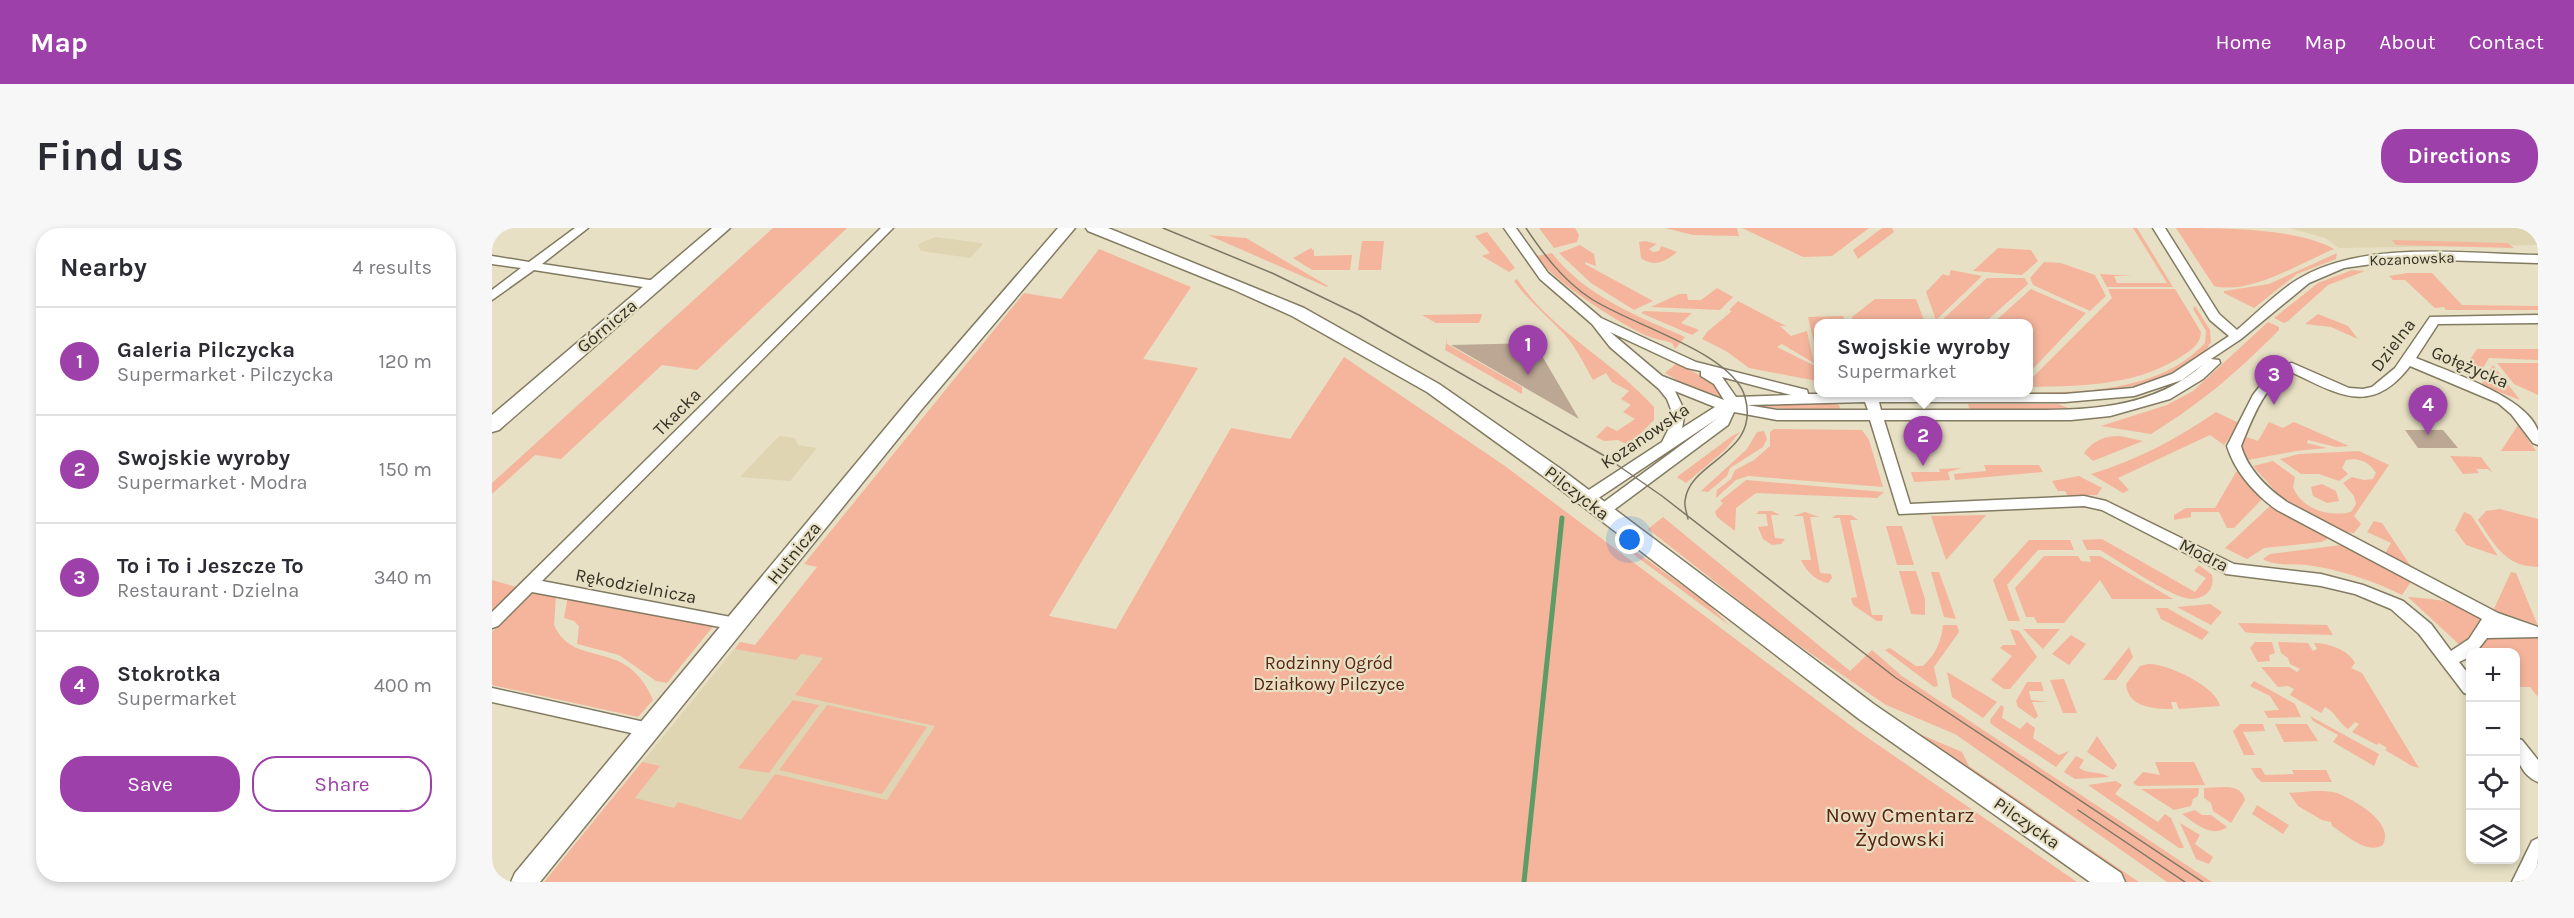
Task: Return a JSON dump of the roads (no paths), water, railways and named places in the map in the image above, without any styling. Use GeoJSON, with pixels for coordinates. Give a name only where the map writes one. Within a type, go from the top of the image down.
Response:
{"type":"FeatureCollection","features":[{"type":"Feature","properties":{"kind":"street"},"geometry":{"type":"LineString","coordinates":[[492,296],[582,228]]}},
{"type":"Feature","properties":{"kind":"street","name":"Górnicza"},"geometry":{"type":"LineString","coordinates":[[492,425],[722,228]]}},
{"type":"Feature","properties":{"kind":"street","name":"Tkacka"},"geometry":{"type":"LineString","coordinates":[[492,622],[887,228]]}},
{"type":"Feature","properties":{"kind":"street","name":"Hutnicza"},"geometry":{"type":"LineString","coordinates":[[524,882],[915,405],[1067,228]]}},
{"type":"Feature","properties":{"kind":"street","name":"Pilczycka"},"geometry":{"type":"LineString","coordinates":[[1094,228],[1247,288],[1356,342],[1453,401],[1867,712],[2112,882]]}},
{"type":"Feature","properties":{"kind":"street"},"geometry":{"type":"LineString","coordinates":[[1510,228],[1541,273],[1597,321],[1692,365],[1719,381],[1727,404]]}},
{"type":"Feature","properties":{"kind":"street"},"geometry":{"type":"LineString","coordinates":[[2159,228],[2214,317],[2237,336]]}},
{"type":"Feature","properties":{"kind":"street","name":"Kozanowska"},"geometry":{"type":"LineString","coordinates":[[1594,505],[1664,444],[1727,404],[1751,399],[2107,397],[2150,388],[2177,377],[2237,336],[2305,280],[2341,265],[2407,256],[2538,259]]}},
{"type":"Feature","properties":{"kind":"street"},"geometry":{"type":"LineString","coordinates":[[492,260],[656,285]]}},
{"type":"Feature","properties":{"kind":"street","name":"Dzielna"},"geometry":{"type":"LineString","coordinates":[[2492,616],[2271,499],[2244,465],[2234,446],[2269,381],[2284,368],[2292,367],[2348,392],[2372,394],[2386,386],[2434,320],[2538,319]]}},
{"type":"Feature","properties":{"kind":"street"},"geometry":{"type":"LineString","coordinates":[[1597,321],[1611,342],[1660,380],[1675,401],[1678,414],[1676,430],[1664,444]]}},
{"type":"Feature","properties":{"kind":"street","name":"Kozanowska"},"geometry":{"type":"LineString","coordinates":[[1594,505],[1723,422],[1791,415],[2084,415],[2143,405],[2179,390],[2212,366],[2237,336]]}},
{"type":"Feature","properties":{"kind":"street","name":"Gołężycka"},"geometry":{"type":"LineString","coordinates":[[2406,360],[2503,399],[2516,411],[2538,441]]}},
{"type":"Feature","properties":{"kind":"street","name":"Kozanowska"},"geometry":{"type":"LineString","coordinates":[[1692,365],[1814,395]]}},
{"type":"Feature","properties":{"kind":"street"},"geometry":{"type":"LineString","coordinates":[[1660,380],[1727,404]]}},
{"type":"Feature","properties":{"kind":"street","name":"Kozanowska"},"geometry":{"type":"LineString","coordinates":[[1821,397],[1825,398]]}},
{"type":"Feature","properties":{"kind":"street"},"geometry":{"type":"LineString","coordinates":[[2066,398],[2079,406],[2084,415]]}},
{"type":"Feature","properties":{"kind":"street"},"geometry":{"type":"LineString","coordinates":[[1871,399],[1875,416]]}},
{"type":"Feature","properties":{"kind":"street","name":"Kozanowska"},"geometry":{"type":"LineString","coordinates":[[1723,422],[1727,404]]}},
{"type":"Feature","properties":{"kind":"street","name":"Kozanowska"},"geometry":{"type":"LineString","coordinates":[[1727,404],[1791,415]]}},
{"type":"Feature","properties":{"kind":"street","name":"Modra"},"geometry":{"type":"LineString","coordinates":[[1875,416],[1904,510],[2084,501],[2106,506],[2230,570],[2321,580],[2379,597],[2412,616],[2466,683]]}},
{"type":"Feature","properties":{"kind":"street","name":"Rękodzielnicza"},"geometry":{"type":"LineString","coordinates":[[529,585],[736,624]]}},
{"type":"Feature","properties":{"kind":"street"},"geometry":{"type":"LineString","coordinates":[[2447,658],[2462,656],[2470,650],[2492,616],[2536,632]]}},
{"type":"Feature","properties":{"kind":"street"},"geometry":{"type":"LineString","coordinates":[[2482,632],[2536,632]]}},
{"type":"Feature","properties":{"kind":"street"},"geometry":{"type":"LineString","coordinates":[[492,695],[649,730]]}},
{"type":"Feature","properties":{"kind":"street"},"geometry":{"type":"LineString","coordinates":[[2520,750],[2538,774]]}},
{"type":"Feature","properties":{"kind":"street"},"geometry":{"type":"LineString","coordinates":[[2521,882],[2538,847]]}},
{"type":"Feature","properties":{"kind":"waterway"},"geometry":{"type":"LineString","coordinates":[[1524,882],[1562,518]]}},
{"type":"Feature","properties":{"kind":"tram line"},"geometry":{"type":"LineString","coordinates":[[1163,228],[1272,273],[1359,315],[1603,455],[1687,515]]}},
{"type":"Feature","properties":{"kind":"tram line"},"geometry":{"type":"LineString","coordinates":[[1526,228],[1555,266],[1580,291],[1607,308],[1701,353],[1721,366],[1736,381],[1745,397],[1747,416],[1743,432],[1734,445],[1698,476],[1689,487],[1685,503],[1687,515]]}},
{"type":"Feature","properties":{"kind":"tram line"},"geometry":{"type":"LineString","coordinates":[[1687,515],[1896,678],[2203,882]]}},
{"type":"Feature","properties":{"kind":"tram line"},"geometry":{"type":"LineString","coordinates":[[2078,810],[2185,882]]}},
{"type":"Feature","properties":{"kind":"place","name":"Galeria Pilczycka"},"geometry":{"type":"Point","coordinates":[1528,375]}},
{"type":"Feature","properties":{"kind":"place","name":"To i To i Jeszcze To"},"geometry":{"type":"Point","coordinates":[2274,405]}},
{"type":"Feature","properties":{"kind":"place","name":"Stokrotka"},"geometry":{"type":"Point","coordinates":[2428,435]}},
{"type":"Feature","properties":{"kind":"place","name":"Swojskie wyroby"},"geometry":{"type":"Point","coordinates":[1923,466]}},
{"type":"Feature","properties":{"kind":"park label","name":"Rodzinny Ogród Działkowy Pilczyce"},"geometry":{"type":"Point","coordinates":[1329,673]}},
{"type":"Feature","properties":{"kind":"park label","name":"Nowy Cmentarz Żydowski"},"geometry":{"type":"Point","coordinates":[1900,827]}}]}
